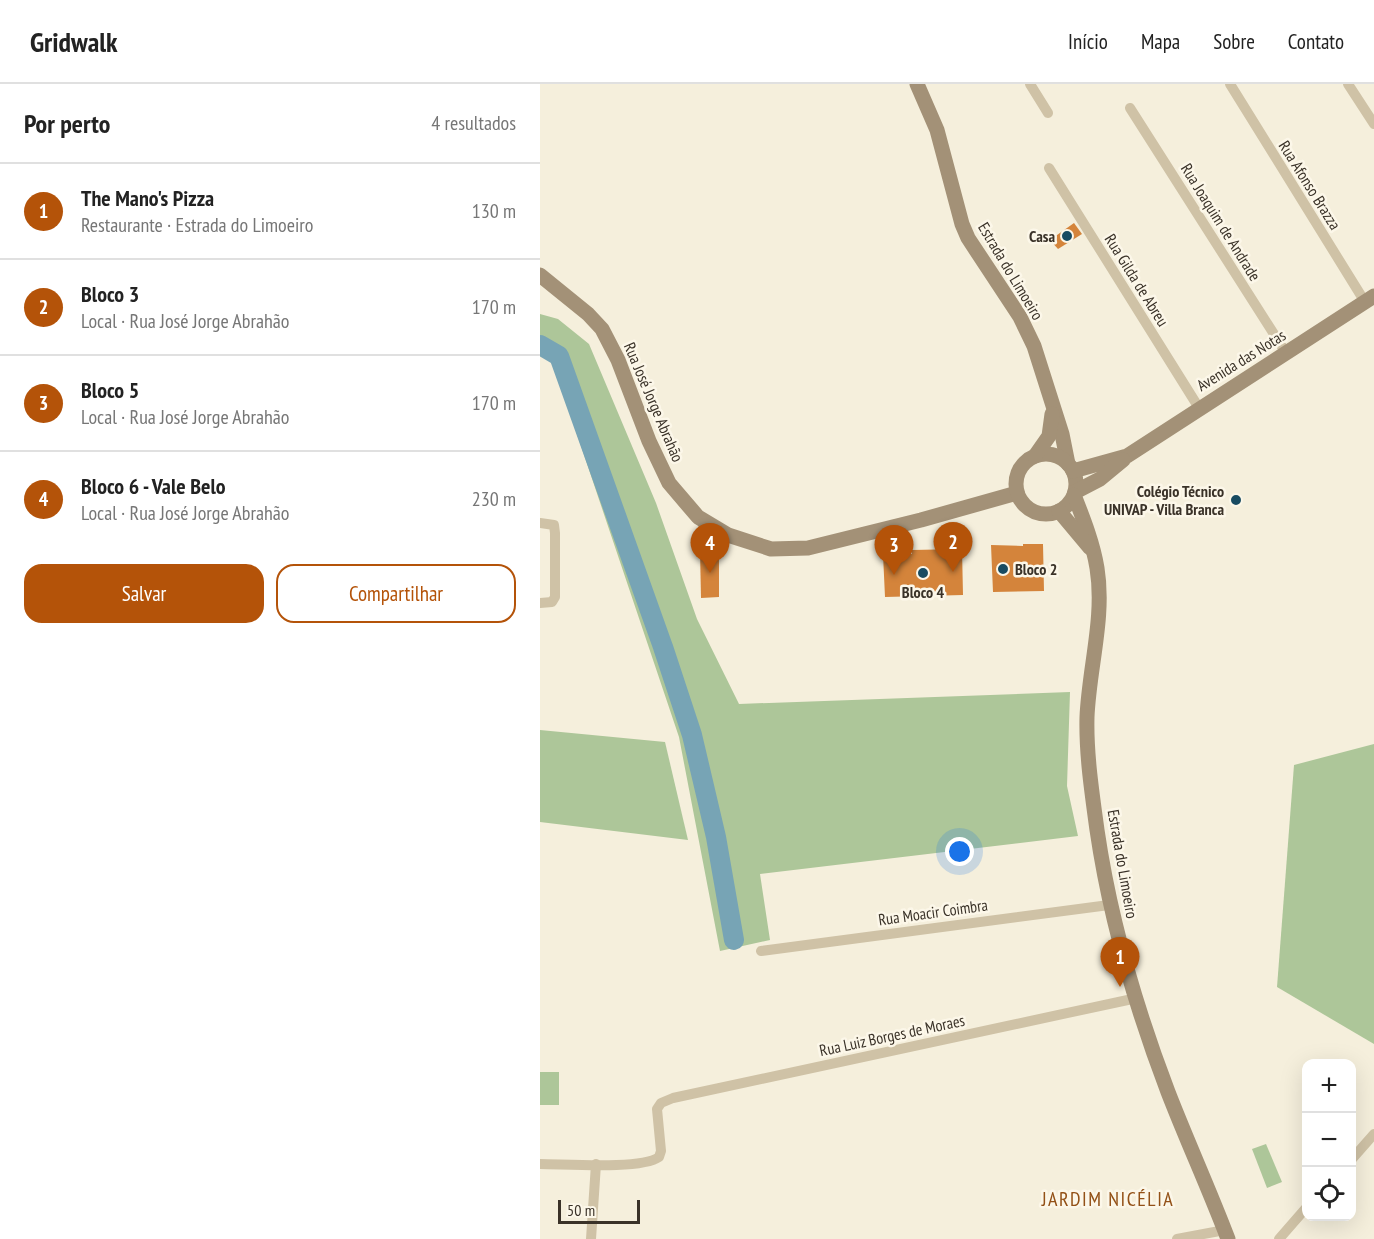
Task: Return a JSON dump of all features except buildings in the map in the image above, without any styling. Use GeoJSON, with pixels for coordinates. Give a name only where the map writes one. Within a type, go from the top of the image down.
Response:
{"type":"FeatureCollection","features":[{"type":"Feature","properties":{"kind":"main road","name":"Estrada do Limoeiro"},"geometry":{"type":"LineString","coordinates":[[917,84],[937,130],[962,224],[968,238],[1026,330],[1039,361],[1070,468]]}},
{"type":"Feature","properties":{"kind":"main road","name":"Rua José Jorge Abrahão"},"geometry":{"type":"LineString","coordinates":[[540,276],[570,298],[602,329],[618,360],[645,433],[669,483],[698,517],[728,535],[771,549],[808,548],[1017,493]]}},
{"type":"Feature","properties":{"kind":"main road","name":"Avenida das Notas"},"geometry":{"type":"LineString","coordinates":[[1059,511],[1071,501],[1075,494],[1100,479],[1127,456],[1369,299]]}},
{"type":"Feature","properties":{"kind":"main road","name":"Estrada do Limoeiro"},"geometry":{"type":"LineString","coordinates":[[1035,456],[1049,436],[1052,408]]}},
{"type":"Feature","properties":{"kind":"main road"},"geometry":{"type":"LineString","coordinates":[[1059,511],[1042,514],[1034,512],[1020,501],[1016,478],[1023,465],[1035,456],[1053,455],[1070,468],[1076,481],[1075,494]]}},
{"type":"Feature","properties":{"kind":"main road","name":"Avenida das Notas"},"geometry":{"type":"LineString","coordinates":[[1070,468],[1127,456]]}},
{"type":"Feature","properties":{"kind":"main road","name":"Estrada do Limoeiro"},"geometry":{"type":"LineString","coordinates":[[1075,494],[1097,567],[1098,606],[1089,685],[1088,742],[1097,830],[1109,905],[1168,1091],[1226,1234]]}},
{"type":"Feature","properties":{"kind":"main road","name":"Estrada do Limoeiro"},"geometry":{"type":"LineString","coordinates":[[1059,511],[1091,549]]}},
{"type":"Feature","properties":{"kind":"street"},"geometry":{"type":"LineString","coordinates":[[1030,84],[1048,112]]}},
{"type":"Feature","properties":{"kind":"street","name":"Rua Afonso Brazza"},"geometry":{"type":"LineString","coordinates":[[1230,84],[1369,299]]}},
{"type":"Feature","properties":{"kind":"street"},"geometry":{"type":"LineString","coordinates":[[1348,84],[1370,110],[1374,124]]}},
{"type":"Feature","properties":{"kind":"street","name":"Rua Joaquim de Andrade"},"geometry":{"type":"LineString","coordinates":[[1131,108],[1286,353]]}},
{"type":"Feature","properties":{"kind":"street","name":"Rua Gilda de Abreu"},"geometry":{"type":"LineString","coordinates":[[1049,168],[1199,408]]}},
{"type":"Feature","properties":{"kind":"street"},"geometry":{"type":"LineString","coordinates":[[540,523],[554,525],[555,533],[555,597],[552,602],[540,603]]}},
{"type":"Feature","properties":{"kind":"street","name":"Rua Moacir Coimbra"},"geometry":{"type":"LineString","coordinates":[[761,951],[1109,905]]}},
{"type":"Feature","properties":{"kind":"street","name":"Rua Luiz Borges de Moraes"},"geometry":{"type":"LineString","coordinates":[[596,1164],[645,1162],[659,1157],[661,1151],[657,1108],[661,1103],[673,1098],[1137,998]]}},
{"type":"Feature","properties":{"kind":"street"},"geometry":{"type":"LineString","coordinates":[[1356,1154],[1374,1134]]}},
{"type":"Feature","properties":{"kind":"street"},"geometry":{"type":"LineString","coordinates":[[540,1164],[596,1164],[591,1239]]}},
{"type":"Feature","properties":{"kind":"street"},"geometry":{"type":"LineString","coordinates":[[1279,1239],[1302,1213]]}},
{"type":"Feature","properties":{"kind":"street"},"geometry":{"type":"LineString","coordinates":[[1177,1239],[1226,1234]]}},
{"type":"Feature","properties":{"kind":"green space"},"geometry":{"type":"Polygon","coordinates":[[[540,314],[558,319],[589,344],[656,503],[697,619],[739,704],[1070,692],[1067,786],[1078,836],[760,874],[770,940],[720,951],[679,737],[548,348],[540,335],[540,314]]]}},
{"type":"Feature","properties":{"kind":"green space"},"geometry":{"type":"Polygon","coordinates":[[[540,730],[665,742],[688,840],[540,822],[540,730]]]}},
{"type":"Feature","properties":{"kind":"green space"},"geometry":{"type":"Polygon","coordinates":[[[1374,744],[1374,1044],[1277,987],[1294,765],[1374,744]]]}},
{"type":"Feature","properties":{"kind":"green space"},"geometry":{"type":"Polygon","coordinates":[[[540,1072],[559,1072],[559,1105],[540,1105],[540,1072]]]}},
{"type":"Feature","properties":{"kind":"green space"},"geometry":{"type":"Polygon","coordinates":[[[1266,1144],[1282,1182],[1267,1188],[1252,1149],[1266,1144]]]}},
{"type":"Feature","properties":{"kind":"waterway"},"geometry":{"type":"LineString","coordinates":[[540,345],[559,356],[692,735],[716,837],[734,940]]}},
{"type":"Feature","properties":{"kind":"place","name":"Casa"},"geometry":{"type":"Point","coordinates":[1067,236]}},
{"type":"Feature","properties":{"kind":"place","name":"Colégio Técnico UNIVAP - Villa Branca"},"geometry":{"type":"Point","coordinates":[1236,500]}},
{"type":"Feature","properties":{"kind":"place","name":"Bloco 2"},"geometry":{"type":"Point","coordinates":[1003,569]}},
{"type":"Feature","properties":{"kind":"place","name":"Bloco 3"},"geometry":{"type":"Point","coordinates":[953,572]}},
{"type":"Feature","properties":{"kind":"place","name":"Bloco 6 - Vale Belo"},"geometry":{"type":"Point","coordinates":[710,573]}},
{"type":"Feature","properties":{"kind":"place","name":"Bloco 4"},"geometry":{"type":"Point","coordinates":[923,573]}},
{"type":"Feature","properties":{"kind":"place","name":"Bloco 5"},"geometry":{"type":"Point","coordinates":[894,575]}},
{"type":"Feature","properties":{"kind":"place","name":"The Mano's Pizza"},"geometry":{"type":"Point","coordinates":[1120,987]}},
{"type":"Feature","properties":{"kind":"district","name":"JARDIM NICÉLIA"},"geometry":{"type":"Point","coordinates":[1108,1199]}}]}
